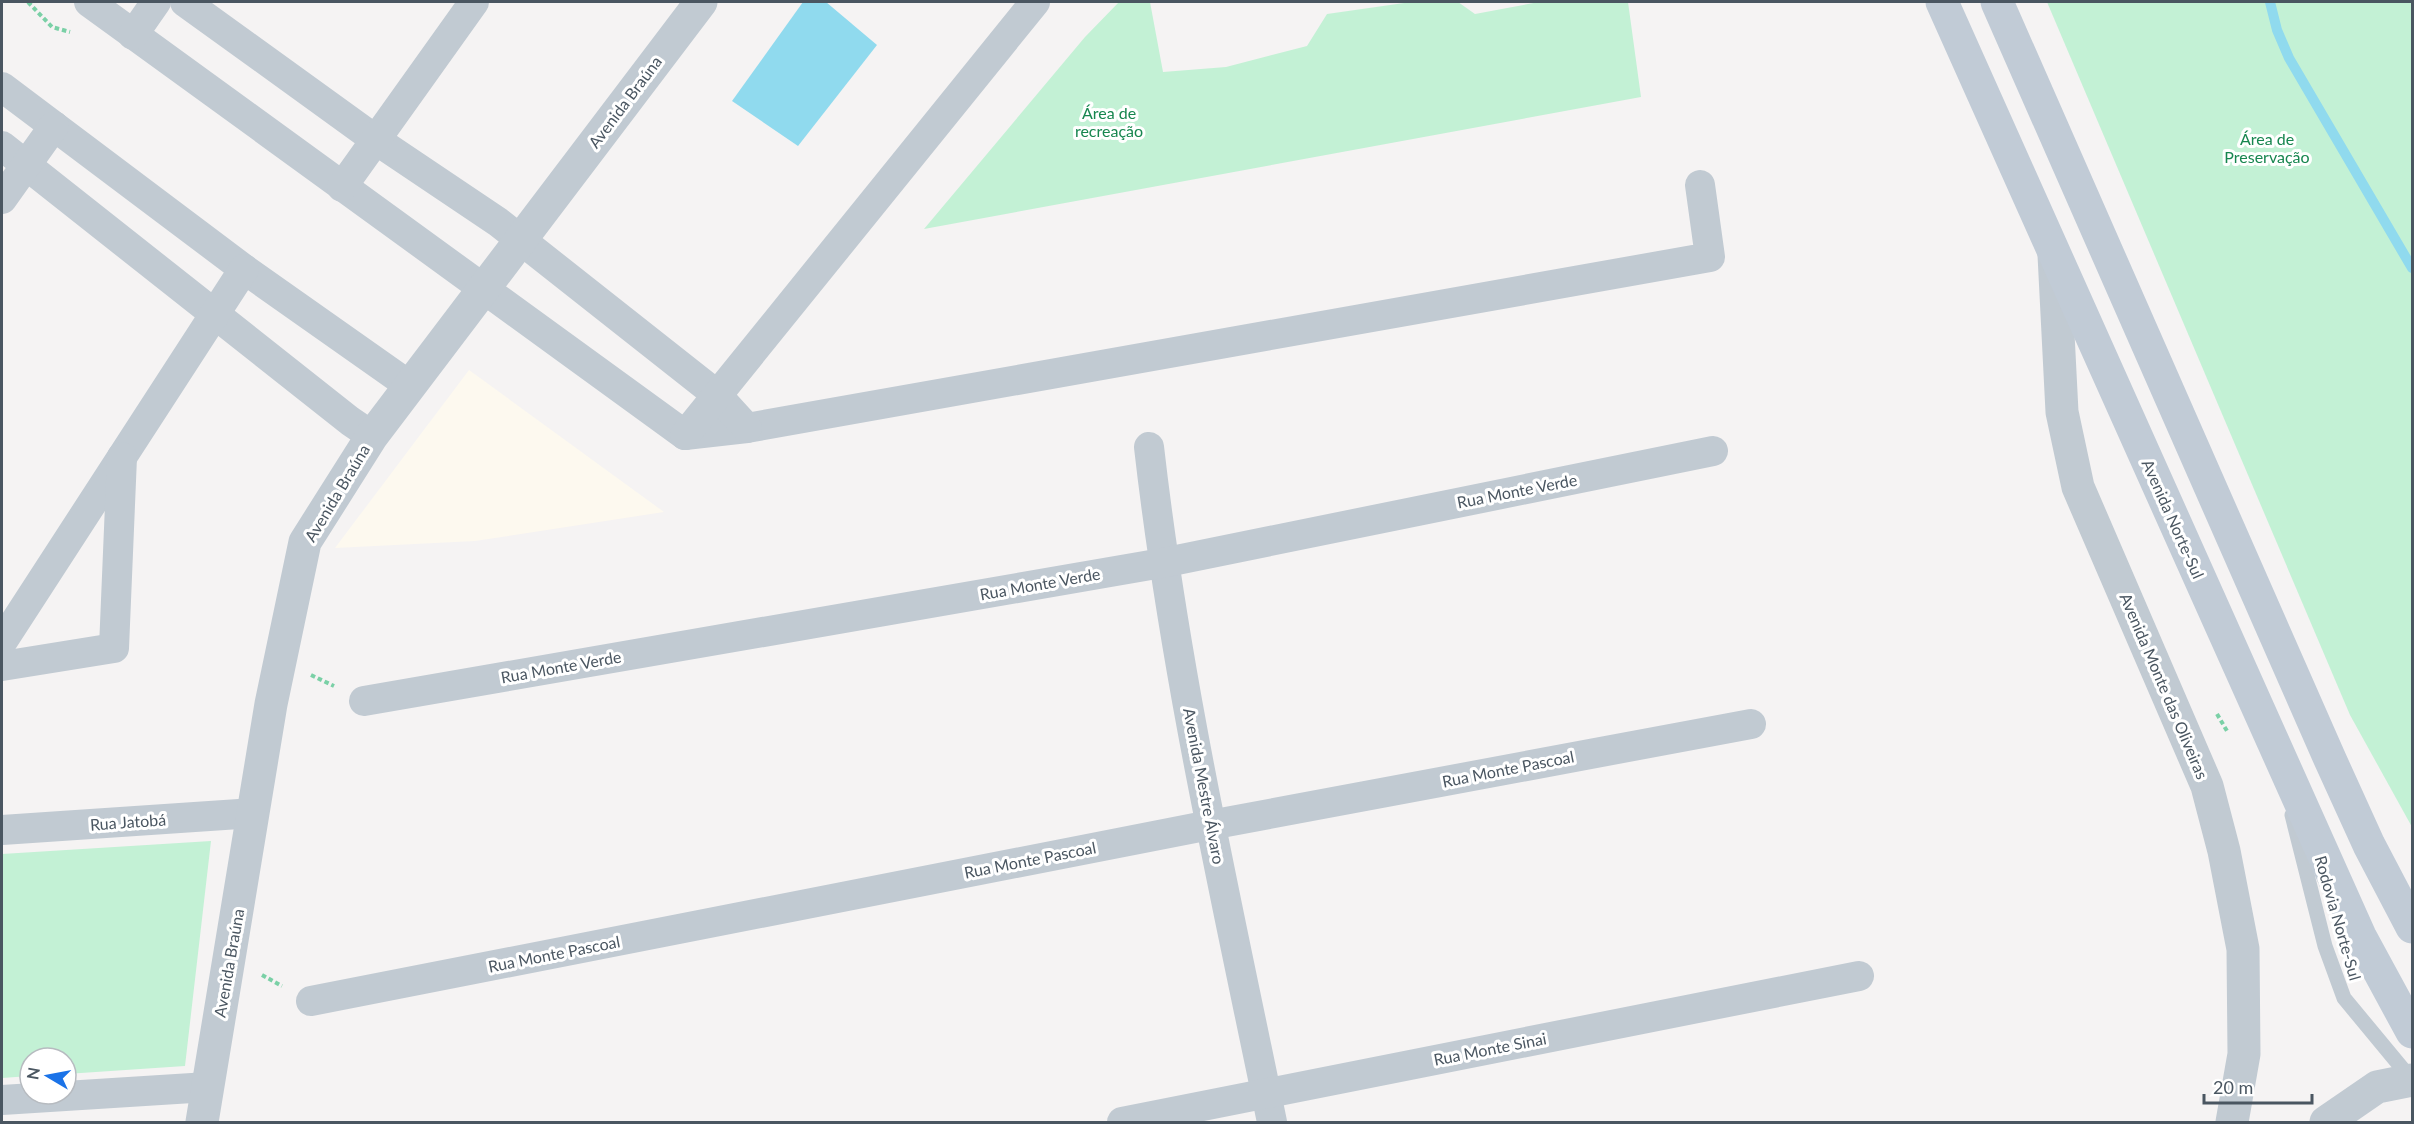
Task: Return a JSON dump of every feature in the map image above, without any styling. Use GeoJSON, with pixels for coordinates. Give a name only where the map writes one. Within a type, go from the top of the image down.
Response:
{"type":"FeatureCollection","features":[{"type":"Feature","properties":{"kind":"main road"},"geometry":{"type":"LineString","coordinates":[[1997,2],[2333,766],[2369,845],[2412,927]]}},
{"type":"Feature","properties":{"kind":"main road","name":"Avenida Norte-Sul"},"geometry":{"type":"LineString","coordinates":[[1943,6],[2361,936],[2412,1032]]}},
{"type":"Feature","properties":{"kind":"street"},"geometry":{"type":"LineString","coordinates":[[89,2],[482,290],[685,435],[747,428],[1710,257],[1700,185]]}},
{"type":"Feature","properties":{"kind":"street"},"geometry":{"type":"LineString","coordinates":[[133,35],[156,2]]}},
{"type":"Feature","properties":{"kind":"street"},"geometry":{"type":"LineString","coordinates":[[185,2],[376,140],[498,222],[716,394],[747,428]]}},
{"type":"Feature","properties":{"kind":"street"},"geometry":{"type":"LineString","coordinates":[[342,187],[474,2]]}},
{"type":"Feature","properties":{"kind":"street","name":"Avenida Braúna"},"geometry":{"type":"LineString","coordinates":[[202,1122],[281,660],[305,543],[372,435],[701,2]]}},
{"type":"Feature","properties":{"kind":"street"},"geometry":{"type":"LineString","coordinates":[[685,435],[1035,2]]}},
{"type":"Feature","properties":{"kind":"street"},"geometry":{"type":"LineString","coordinates":[[2,87],[244,269],[410,386]]}},
{"type":"Feature","properties":{"kind":"street"},"geometry":{"type":"LineString","coordinates":[[2,199],[54,126]]}},
{"type":"Feature","properties":{"kind":"street"},"geometry":{"type":"LineString","coordinates":[[2,146],[372,435]]}},
{"type":"Feature","properties":{"kind":"street","name":"Avenida Monte das Oliveiras"},"geometry":{"type":"LineString","coordinates":[[2054,255],[2062,412],[2078,487],[2207,786],[2224,851],[2243,949],[2244,1054],[2232,1122]]}},
{"type":"Feature","properties":{"kind":"street"},"geometry":{"type":"LineString","coordinates":[[2,642],[244,269]]}},
{"type":"Feature","properties":{"kind":"street","name":"Avenida Mestre Álvaro"},"geometry":{"type":"LineString","coordinates":[[1149,447],[1162,563],[1210,825],[1269,1108]]}},
{"type":"Feature","properties":{"kind":"street","name":"Rua Monte Verde"},"geometry":{"type":"LineString","coordinates":[[364,701],[1162,563],[1713,451]]}},
{"type":"Feature","properties":{"kind":"street"},"geometry":{"type":"LineString","coordinates":[[2,666],[114,648],[122,456]]}},
{"type":"Feature","properties":{"kind":"street","name":"Rua Monte Pascoal"},"geometry":{"type":"LineString","coordinates":[[311,1002],[1210,825],[1751,724]]}},
{"type":"Feature","properties":{"kind":"street","name":"Rua Jatobá"},"geometry":{"type":"LineString","coordinates":[[2,830],[254,813]]}},
{"type":"Feature","properties":{"kind":"street","name":"Rua Monte Sinai"},"geometry":{"type":"LineString","coordinates":[[1122,1122],[1269,1108],[1859,976]]}},
{"type":"Feature","properties":{"kind":"street"},"geometry":{"type":"LineString","coordinates":[[2326,1122],[2377,1087],[2412,1079]]}},
{"type":"Feature","properties":{"kind":"street"},"geometry":{"type":"LineString","coordinates":[[2,1100],[208,1087]]}},
{"type":"Feature","properties":{"kind":"lane","name":"Rodovia Norte-Sul"},"geometry":{"type":"LineString","coordinates":[[2275,745],[2312,902],[2333,973],[2344,998],[2412,1079]]}},
{"type":"Feature","properties":{"kind":"path"},"geometry":{"type":"LineString","coordinates":[[281,660],[364,701]]}},
{"type":"Feature","properties":{"kind":"path"},"geometry":{"type":"LineString","coordinates":[[230,957],[311,1002]]}},
{"type":"Feature","properties":{"kind":"shaded area"},"geometry":{"type":"Polygon","coordinates":[[[469,370],[664,512],[475,541],[335,548],[469,370]]]}},
{"type":"Feature","properties":{"kind":"green space","name":"Área de recreação"},"geometry":{"type":"Polygon","coordinates":[[[1119,2],[1150,2],[1163,72],[1226,67],[1307,46],[1327,14],[1411,2],[1458,2],[1475,14],[1539,2],[1628,2],[1641,97],[924,229],[1085,37],[1119,2]]]}},
{"type":"Feature","properties":{"kind":"green space","name":"Área de Preservação"},"geometry":{"type":"Polygon","coordinates":[[[2047,2],[2412,2],[2412,827],[2350,715],[2047,2]]]}},
{"type":"Feature","properties":{"kind":"green space"},"geometry":{"type":"Polygon","coordinates":[[[211,841],[185,1066],[78,1073],[78,1046],[18,1046],[18,1077],[2,1078],[2,854],[211,841]]]}},
{"type":"Feature","properties":{"kind":"water"},"geometry":{"type":"Polygon","coordinates":[[[803,2],[826,2],[877,45],[798,146],[732,101],[803,2]]]}},
{"type":"Feature","properties":{"kind":"waterway"},"geometry":{"type":"LineString","coordinates":[[2270,2],[2277,30],[2289,58],[2412,268]]}}]}
